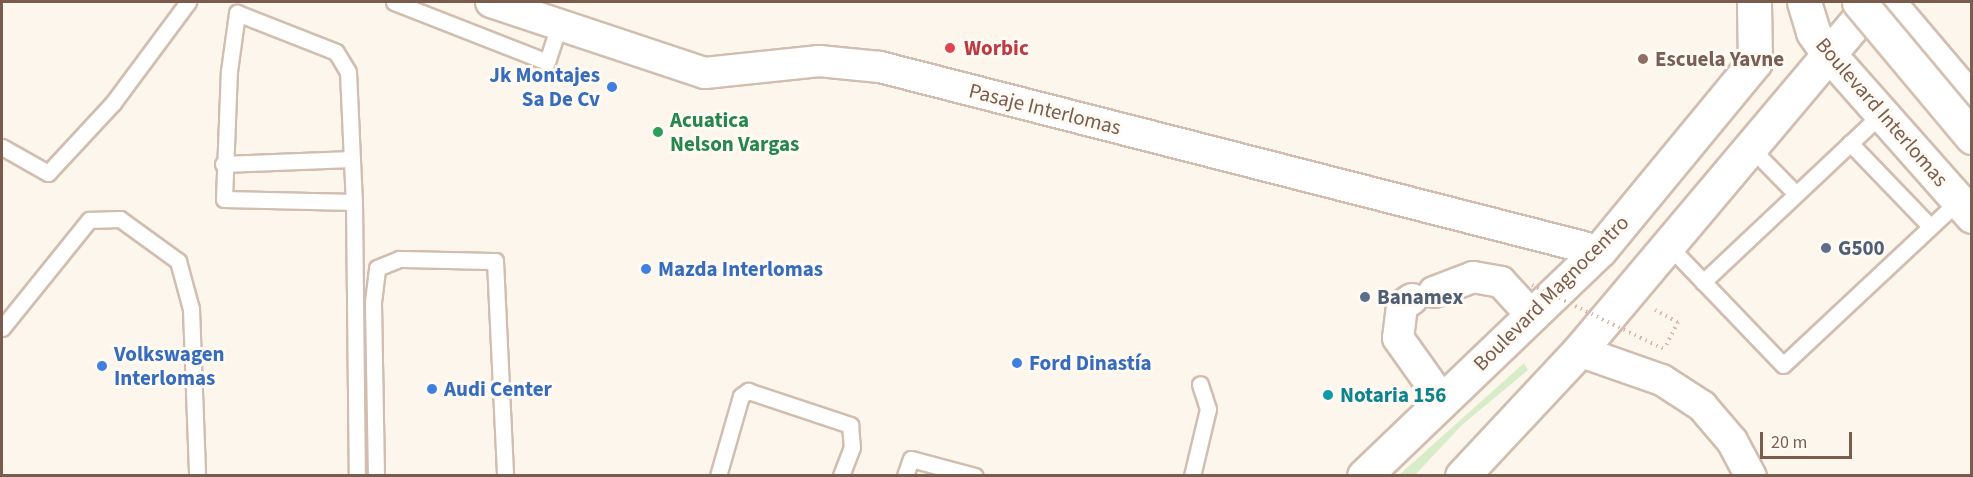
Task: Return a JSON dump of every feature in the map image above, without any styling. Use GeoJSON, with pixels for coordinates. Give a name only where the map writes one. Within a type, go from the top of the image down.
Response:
{"type":"FeatureCollection","features":[{"type":"Feature","properties":{"kind":"main road","name":"Boulevard Magnocentro"},"geometry":{"type":"LineString","coordinates":[[1364,476],[1443,400],[1532,300],[1599,251],[1755,62],[1755,2]]}},
{"type":"Feature","properties":{"kind":"main road","name":"Boulevard Interlomas"},"geometry":{"type":"LineString","coordinates":[[1804,2],[1813,32],[1827,52],[1964,208]]}},
{"type":"Feature","properties":{"kind":"main road"},"geometry":{"type":"LineString","coordinates":[[1859,2],[1971,137]]}},
{"type":"Feature","properties":{"kind":"main road"},"geometry":{"type":"LineString","coordinates":[[1472,468],[1579,351],[1827,52],[1873,2]]}},
{"type":"Feature","properties":{"kind":"main road"},"geometry":{"type":"LineString","coordinates":[[1888,2],[1971,101]]}},
{"type":"Feature","properties":{"kind":"street","name":"Pasaje Interlomas"},"geometry":{"type":"LineString","coordinates":[[491,2],[705,73],[819,61],[880,67],[1599,251]]}},
{"type":"Feature","properties":{"kind":"street"},"geometry":{"type":"LineString","coordinates":[[1443,400],[1398,338],[1402,306],[1473,277],[1501,282],[1532,300]]}},
{"type":"Feature","properties":{"kind":"street"},"geometry":{"type":"LineString","coordinates":[[1579,351],[1662,380],[1702,406],[1732,441],[1751,476]]}},
{"type":"Feature","properties":{"kind":"lane"},"geometry":{"type":"LineString","coordinates":[[2,147],[48,173],[113,103],[188,2]]}},
{"type":"Feature","properties":{"kind":"lane"},"geometry":{"type":"LineString","coordinates":[[394,2],[547,62],[559,26]]}},
{"type":"Feature","properties":{"kind":"lane"},"geometry":{"type":"LineString","coordinates":[[354,202],[225,199],[223,164],[237,13],[336,52],[348,72],[354,202],[357,476]]}},
{"type":"Feature","properties":{"kind":"lane"},"geometry":{"type":"LineString","coordinates":[[1703,282],[1881,114]]}},
{"type":"Feature","properties":{"kind":"lane"},"geometry":{"type":"LineString","coordinates":[[1850,143],[1930,226]]}},
{"type":"Feature","properties":{"kind":"lane"},"geometry":{"type":"LineString","coordinates":[[1749,146],[1796,194]]}},
{"type":"Feature","properties":{"kind":"lane"},"geometry":{"type":"LineString","coordinates":[[223,164],[352,159]]}},
{"type":"Feature","properties":{"kind":"lane"},"geometry":{"type":"LineString","coordinates":[[1668,245],[1784,365],[1930,226],[1964,208]]}},
{"type":"Feature","properties":{"kind":"lane"},"geometry":{"type":"LineString","coordinates":[[2,328],[89,220],[120,219],[178,261],[191,309],[197,476]]}},
{"type":"Feature","properties":{"kind":"lane"},"geometry":{"type":"LineString","coordinates":[[376,476],[373,302],[377,268],[399,259],[495,261],[505,476]]}},
{"type":"Feature","properties":{"kind":"lane"},"geometry":{"type":"LineString","coordinates":[[1192,476],[1208,409],[1200,384]]}},
{"type":"Feature","properties":{"kind":"lane"},"geometry":{"type":"LineString","coordinates":[[717,476],[741,396],[748,391],[850,425],[852,447],[841,476]]}},
{"type":"Feature","properties":{"kind":"lane"},"geometry":{"type":"LineString","coordinates":[[905,476],[911,459],[975,476]]}},
{"type":"Feature","properties":{"kind":"path"},"geometry":{"type":"LineString","coordinates":[[1532,300],[1664,349],[1678,322],[1649,307],[1644,316]]}},
{"type":"Feature","properties":{"kind":"path"},"geometry":{"type":"LineString","coordinates":[[1631,342],[1640,324]]}},
{"type":"Feature","properties":{"kind":"green space"},"geometry":{"type":"Polygon","coordinates":[[[1524,363],[1528,370],[1462,425],[1415,475],[1399,475],[1524,363]]]}},
{"type":"Feature","properties":{"kind":"place","name":"Worbic"},"geometry":{"type":"Point","coordinates":[950,48]}},
{"type":"Feature","properties":{"kind":"place","name":"Escuela Yavne"},"geometry":{"type":"Point","coordinates":[1643,59]}},
{"type":"Feature","properties":{"kind":"place","name":"Jk Montajes Sa De Cv"},"geometry":{"type":"Point","coordinates":[612,87]}},
{"type":"Feature","properties":{"kind":"place","name":"Acuatica Nelson Vargas"},"geometry":{"type":"Point","coordinates":[658,132]}},
{"type":"Feature","properties":{"kind":"place","name":"G500"},"geometry":{"type":"Point","coordinates":[1826,248]}},
{"type":"Feature","properties":{"kind":"place","name":"Mazda Interlomas"},"geometry":{"type":"Point","coordinates":[646,269]}},
{"type":"Feature","properties":{"kind":"place","name":"Banamex"},"geometry":{"type":"Point","coordinates":[1365,297]}},
{"type":"Feature","properties":{"kind":"place","name":"Ford Dinastía"},"geometry":{"type":"Point","coordinates":[1017,363]}},
{"type":"Feature","properties":{"kind":"place","name":"Volkswagen Interlomas"},"geometry":{"type":"Point","coordinates":[102,366]}},
{"type":"Feature","properties":{"kind":"place","name":"Audi Center"},"geometry":{"type":"Point","coordinates":[432,389]}},
{"type":"Feature","properties":{"kind":"place","name":"Notaria 156"},"geometry":{"type":"Point","coordinates":[1328,395]}}]}
